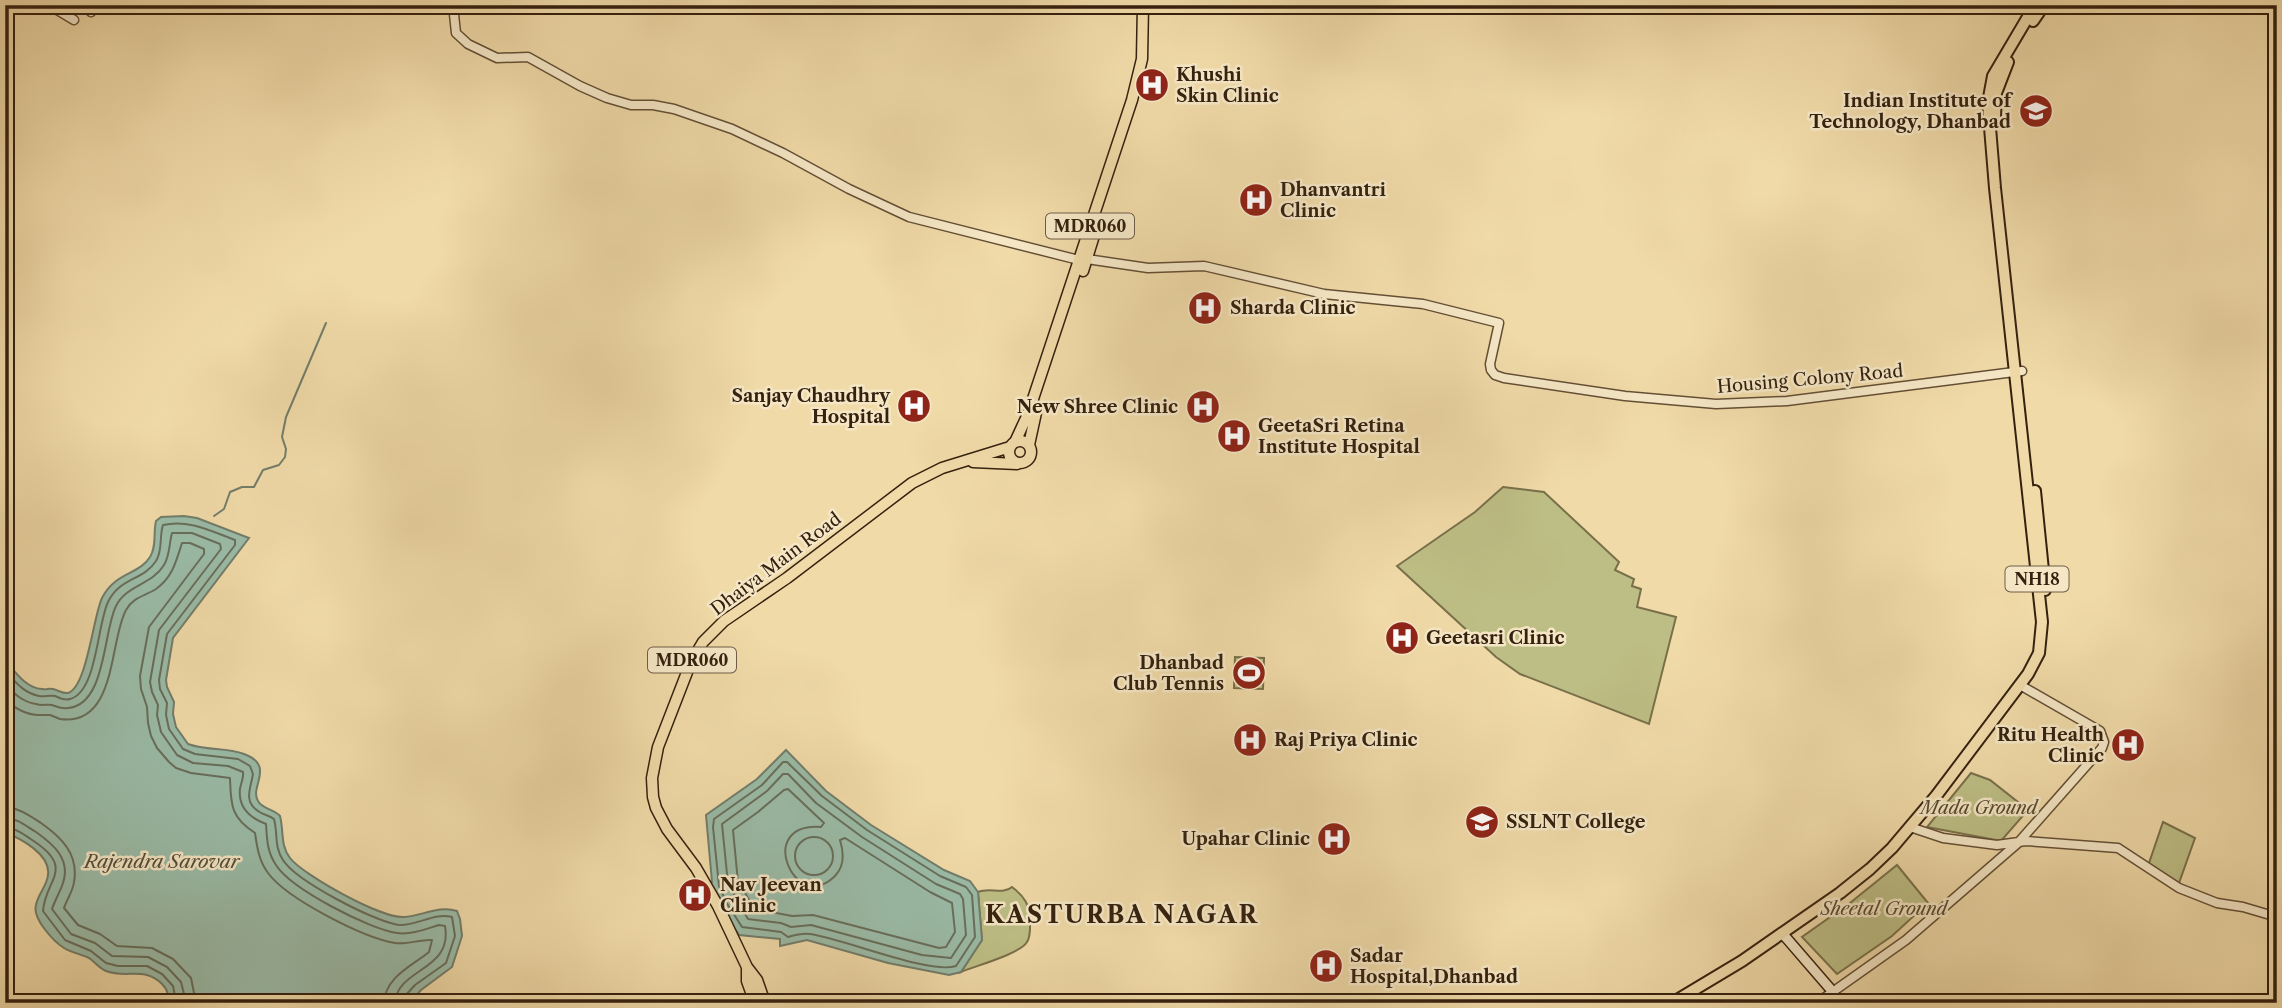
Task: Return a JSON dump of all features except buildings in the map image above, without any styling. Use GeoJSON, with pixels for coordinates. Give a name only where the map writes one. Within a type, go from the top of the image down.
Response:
{"type":"FeatureCollection","features":[{"type":"Feature","properties":{"kind":"highway","name":"NH18"},"geometry":{"type":"LineString","coordinates":[[1672,1003],[1784,935],[1868,879],[1983,746],[2022,687],[2039,668],[2047,647],[2048,636],[1988,103],[1993,76],[2035,5]]}},
{"type":"Feature","properties":{"kind":"highway","name":"NH18"},"geometry":{"type":"LineString","coordinates":[[2019,371],[1995,104],[1999,82],[2010,56],[2044,5]]}},
{"type":"Feature","properties":{"kind":"highway","name":"NH18"},"geometry":{"type":"LineString","coordinates":[[1684,1003],[1737,972],[1784,935]]}},
{"type":"Feature","properties":{"kind":"main road","name":"MDR060"},"geometry":{"type":"LineString","coordinates":[[964,462],[1021,464],[1031,457],[1029,444],[1035,414],[1137,85],[1142,59],[1143,5]]}},
{"type":"Feature","properties":{"kind":"main road","name":"MDR060"},"geometry":{"type":"LineString","coordinates":[[1013,445],[1028,414],[1083,260],[1147,68],[1150,5]]}},
{"type":"Feature","properties":{"kind":"main road","name":"MDR060"},"geometry":{"type":"LineString","coordinates":[[964,462],[1022,441],[1029,444]]}},
{"type":"Feature","properties":{"kind":"main road"},"geometry":{"type":"LineString","coordinates":[[1013,445],[1011,459],[1021,464]]}},
{"type":"Feature","properties":{"kind":"main road","name":"Dhaiya Main Road"},"geometry":{"type":"LineString","coordinates":[[765,1003],[757,980],[747,967],[718,906],[656,808],[652,778],[658,747],[691,662],[703,642],[724,621],[787,578],[897,492],[932,472],[964,462]]}},
{"type":"Feature","properties":{"kind":"main road"},"geometry":{"type":"LineString","coordinates":[[1784,935],[1833,992],[1838,1003]]}},
{"type":"Feature","properties":{"kind":"main road","name":"Dhaiya Main Road"},"geometry":{"type":"LineString","coordinates":[[747,967],[747,981],[755,1003]]}},
{"type":"Feature","properties":{"kind":"street"},"geometry":{"type":"LineString","coordinates":[[49,5],[74,20]]}},
{"type":"Feature","properties":{"kind":"street"},"geometry":{"type":"LineString","coordinates":[[453,5],[454,28],[461,39],[497,58],[528,57],[607,98],[631,105],[674,108],[732,129],[909,217],[1083,260]]}},
{"type":"Feature","properties":{"kind":"street","name":"Housing Colony Road"},"geometry":{"type":"LineString","coordinates":[[1083,260],[1148,268],[1204,266],[1324,294],[1423,304],[1499,323],[1490,364],[1496,375],[1625,396],[1716,404],[1787,401],[2019,371]]}},
{"type":"Feature","properties":{"kind":"street"},"geometry":{"type":"LineString","coordinates":[[1817,1003],[1906,940],[2018,843],[2102,748],[2104,742],[2100,731],[2022,687]]}},
{"type":"Feature","properties":{"kind":"street"},"geometry":{"type":"LineString","coordinates":[[1913,828],[1943,838],[1997,845],[2026,841],[2118,848],[2179,888],[2217,902],[2277,917]]}},
{"type":"Feature","properties":{"kind":"green space"},"geometry":{"type":"Polygon","coordinates":[[[1503,487],[1544,492],[1619,562],[1615,570],[1634,579],[1632,586],[1641,589],[1637,607],[1676,617],[1649,724],[1520,674],[1496,657],[1397,566],[1475,512],[1503,487]]]}},
{"type":"Feature","properties":{"kind":"green space","name":"Dhanbad Club Tennis"},"geometry":{"type":"Polygon","coordinates":[[[1235,657],[1264,658],[1263,689],[1234,688],[1235,657]]]}},
{"type":"Feature","properties":{"kind":"green space","name":"Mada Ground"},"geometry":{"type":"Polygon","coordinates":[[[1971,773],[1990,780],[2028,810],[2001,841],[1927,827],[1971,773]]]}},
{"type":"Feature","properties":{"kind":"green space"},"geometry":{"type":"Polygon","coordinates":[[[2163,822],[2195,838],[2179,883],[2148,866],[2163,822]]]}},
{"type":"Feature","properties":{"kind":"green space","name":"Sheetal Ground"},"geometry":{"type":"Polygon","coordinates":[[[1897,865],[1928,903],[1892,936],[1837,974],[1802,937],[1897,865]]]}},
{"type":"Feature","properties":{"kind":"green space"},"geometry":{"type":"Polygon","coordinates":[[[1012,887],[1023,897],[1029,910],[1030,931],[1027,942],[1016,951],[961,972],[982,940],[978,892],[1012,887]]]}},
{"type":"Feature","properties":{"kind":"water","name":"Rajendra Sarovar"},"geometry":{"type":"Polygon","coordinates":[[[161,517],[197,518],[249,538],[173,638],[166,680],[174,702],[176,727],[188,744],[244,754],[258,764],[258,801],[280,816],[287,853],[310,875],[362,904],[393,916],[404,917],[444,909],[457,911],[462,936],[452,967],[421,990],[409,1003],[166,1003],[167,991],[155,979],[142,974],[104,970],[89,958],[59,945],[44,929],[37,916],[36,905],[47,879],[48,868],[34,848],[5,833],[5,660],[30,686],[66,693],[75,688],[85,665],[99,607],[107,590],[150,557],[156,521],[161,517]]]}},
{"type":"Feature","properties":{"kind":"water"},"geometry":{"type":"Polygon","coordinates":[[[786,750],[826,791],[871,825],[944,870],[970,881],[978,892],[982,940],[961,972],[949,975],[888,963],[807,940],[780,946],[780,939],[739,935],[718,903],[710,884],[712,882],[706,815],[757,779],[786,750]]]}},
{"type":"Feature","properties":{"kind":"waterway"},"geometry":{"type":"LineString","coordinates":[[214,516],[224,509],[230,492],[242,487],[254,487],[263,470],[279,465],[285,457],[286,449],[282,437],[286,417],[326,323]]}},
{"type":"Feature","properties":{"kind":"place","name":"Khushi Skin Clinic"},"geometry":{"type":"Point","coordinates":[1152,85]}},
{"type":"Feature","properties":{"kind":"place","name":"Indian Institute of Technology, Dhanbad"},"geometry":{"type":"Point","coordinates":[2036,111]}},
{"type":"Feature","properties":{"kind":"place","name":"Dhanvantri Clinic"},"geometry":{"type":"Point","coordinates":[1256,200]}},
{"type":"Feature","properties":{"kind":"place","name":"Sharda Clinic"},"geometry":{"type":"Point","coordinates":[1205,308]}},
{"type":"Feature","properties":{"kind":"place","name":"Sanjay Chaudhry Hospital"},"geometry":{"type":"Point","coordinates":[914,406]}},
{"type":"Feature","properties":{"kind":"place","name":"New Shree Clinic"},"geometry":{"type":"Point","coordinates":[1203,407]}},
{"type":"Feature","properties":{"kind":"place","name":"GeetaSri Retina Institute Hospital"},"geometry":{"type":"Point","coordinates":[1234,436]}},
{"type":"Feature","properties":{"kind":"place","name":"Geetasri Clinic"},"geometry":{"type":"Point","coordinates":[1402,638]}},
{"type":"Feature","properties":{"kind":"place","name":"Dhanbad Club Tennis"},"geometry":{"type":"Point","coordinates":[1249,673]}},
{"type":"Feature","properties":{"kind":"place","name":"Raj Priya Clinic"},"geometry":{"type":"Point","coordinates":[1250,740]}},
{"type":"Feature","properties":{"kind":"place","name":"Ritu Health Clinic"},"geometry":{"type":"Point","coordinates":[2128,745]}},
{"type":"Feature","properties":{"kind":"place","name":"SSLNT College"},"geometry":{"type":"Point","coordinates":[1482,822]}},
{"type":"Feature","properties":{"kind":"place","name":"Upahar Clinic"},"geometry":{"type":"Point","coordinates":[1334,839]}},
{"type":"Feature","properties":{"kind":"place","name":"Nav Jeevan Clinic"},"geometry":{"type":"Point","coordinates":[695,895]}},
{"type":"Feature","properties":{"kind":"place","name":"Sadar Hospital,Dhanbad"},"geometry":{"type":"Point","coordinates":[1326,966]}},
{"type":"Feature","properties":{"kind":"district","name":"KASTURBA NAGAR"},"geometry":{"type":"Point","coordinates":[1122,914]}}]}
